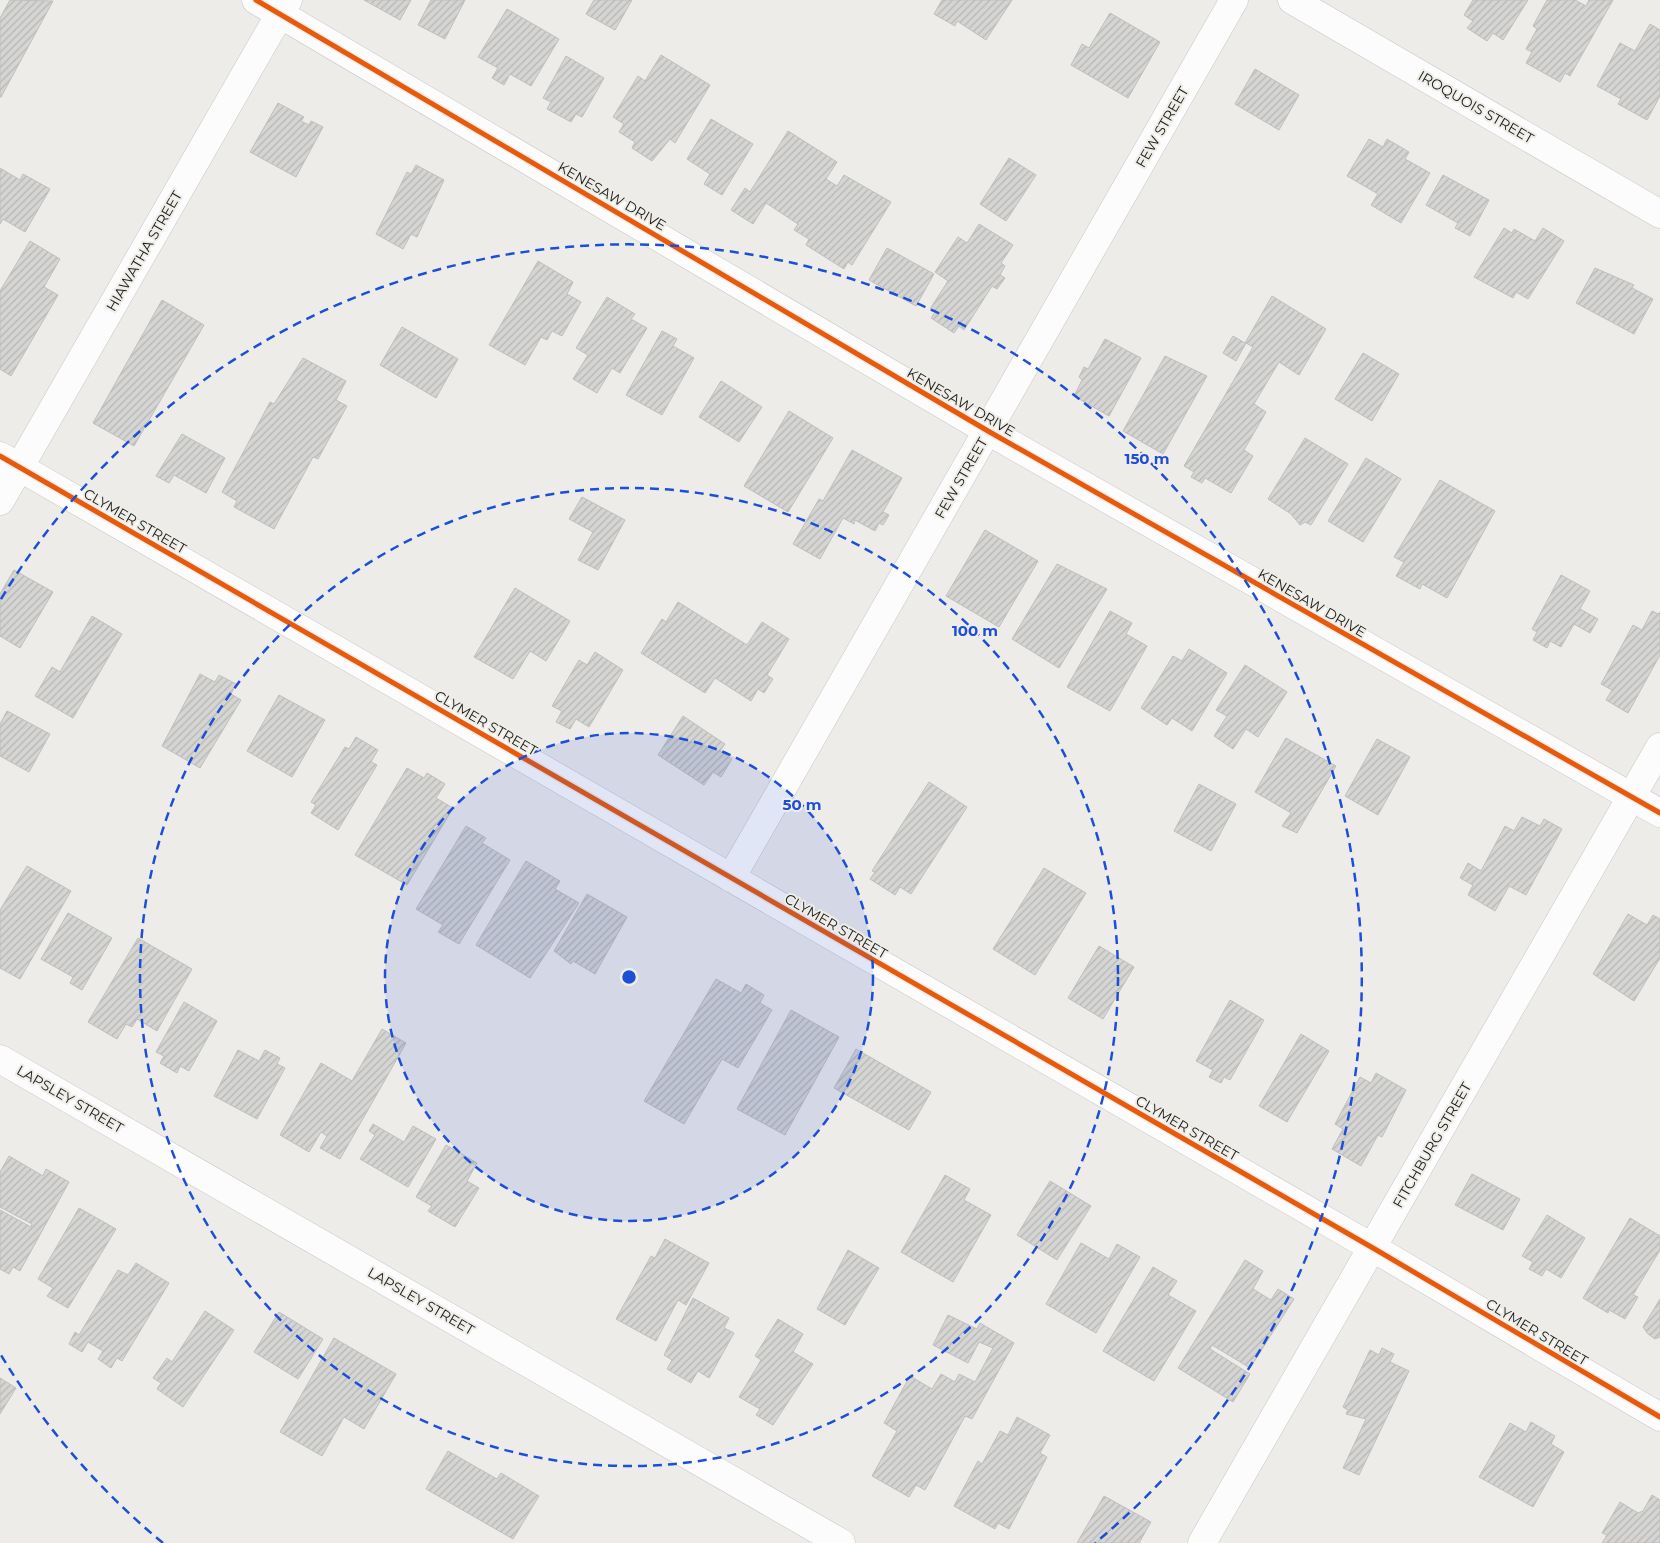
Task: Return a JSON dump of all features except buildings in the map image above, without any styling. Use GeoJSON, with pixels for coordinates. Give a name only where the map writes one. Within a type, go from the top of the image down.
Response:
{"type":"FeatureCollection","features":[{"type":"Feature","properties":{"kind":"street","name":"KENESAW DRIVE"},"geometry":{"type":"LineString","coordinates":[[256,0],[284,7],[988,431],[1660,814]]}},
{"type":"Feature","properties":{"kind":"street","name":"FEW STREET"},"geometry":{"type":"LineString","coordinates":[[731,878],[1234,0]]}},
{"type":"Feature","properties":{"kind":"street","name":"IROQUOIS STREET"},"geometry":{"type":"LineString","coordinates":[[1292,0],[1660,214]]}},
{"type":"Feature","properties":{"kind":"street","name":"HIAWATHA STREET"},"geometry":{"type":"LineString","coordinates":[[0,501],[10,461],[284,7]]}},
{"type":"Feature","properties":{"kind":"street","name":"CLYMER STREET"},"geometry":{"type":"LineString","coordinates":[[10,461],[1373,1248],[1660,1417]]}},
{"type":"Feature","properties":{"kind":"street","name":"FITCHBURG STREET"},"geometry":{"type":"LineString","coordinates":[[1202,1543],[1660,746]]}},
{"type":"Feature","properties":{"kind":"street","name":"LAPSLEY STREET"},"geometry":{"type":"LineString","coordinates":[[0,1059],[842,1543]]}},
{"type":"Feature","properties":{"kind":"cycle path"},"geometry":{"type":"LineString","coordinates":[[256,0],[988,431],[1660,813]]}},
{"type":"Feature","properties":{"kind":"cycle path"},"geometry":{"type":"LineString","coordinates":[[0,456],[1373,1248],[1660,1417]]}}]}
